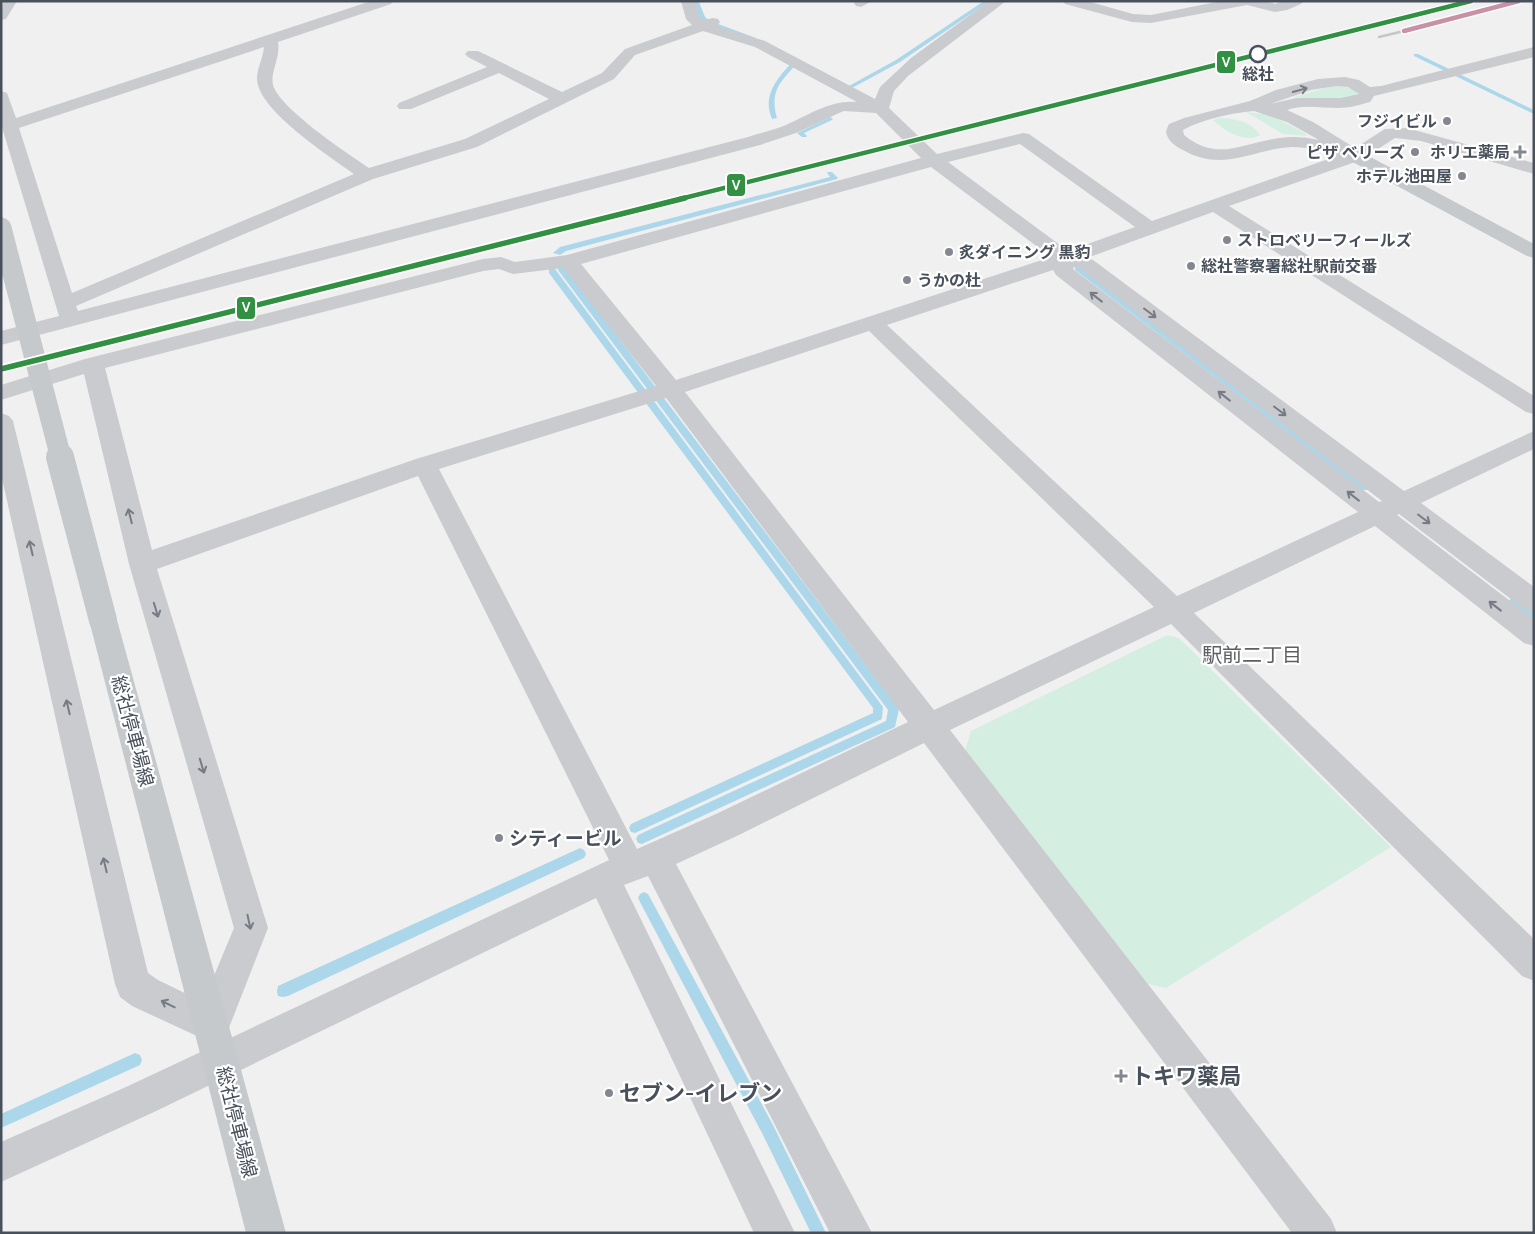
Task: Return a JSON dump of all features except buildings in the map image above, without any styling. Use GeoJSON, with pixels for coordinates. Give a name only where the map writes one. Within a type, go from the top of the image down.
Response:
{"type":"FeatureCollection","features":[{"type":"Feature","properties":{"kind":"main road"},"geometry":{"type":"LineString","coordinates":[[1355,156],[1534,252]]}},
{"type":"Feature","properties":{"kind":"main road","name":"総社停車場線"},"geometry":{"type":"LineString","coordinates":[[1,228],[266,1233]]}},
{"type":"Feature","properties":{"kind":"street"},"geometry":{"type":"LineString","coordinates":[[1,16],[10,1]]}},
{"type":"Feature","properties":{"kind":"street"},"geometry":{"type":"LineString","coordinates":[[11,125],[386,1]]}},
{"type":"Feature","properties":{"kind":"street"},"geometry":{"type":"LineString","coordinates":[[688,1],[693,19],[780,50],[800,66],[881,108],[890,120],[934,160],[1066,259]]}},
{"type":"Feature","properties":{"kind":"street"},"geometry":{"type":"LineString","coordinates":[[881,108],[886,90],[916,60],[999,1]]}},
{"type":"Feature","properties":{"kind":"street"},"geometry":{"type":"LineString","coordinates":[[1070,1],[1132,18],[1151,19],[1245,1]]}},
{"type":"Feature","properties":{"kind":"street"},"geometry":{"type":"LineString","coordinates":[[1249,1],[1275,8],[1296,1]]}},
{"type":"Feature","properties":{"kind":"street"},"geometry":{"type":"LineString","coordinates":[[708,7],[710,18],[708,24]]}},
{"type":"Feature","properties":{"kind":"street"},"geometry":{"type":"LineString","coordinates":[[1,338],[68,311],[367,175],[470,143],[608,76],[630,52],[708,24]]}},
{"type":"Feature","properties":{"kind":"street"},"geometry":{"type":"LineString","coordinates":[[270,40],[273,49],[265,71],[265,86],[273,100],[319,140],[367,175]]}},
{"type":"Feature","properties":{"kind":"street"},"geometry":{"type":"LineString","coordinates":[[1254,106],[1268,98],[1330,82],[1350,83],[1366,92],[1381,91],[1534,52]]}},
{"type":"Feature","properties":{"kind":"street"},"geometry":{"type":"LineString","coordinates":[[473,54],[562,99]]}},
{"type":"Feature","properties":{"kind":"street"},"geometry":{"type":"LineString","coordinates":[[405,106],[500,67]]}},
{"type":"Feature","properties":{"kind":"street"},"geometry":{"type":"LineString","coordinates":[[1274,110],[1290,102],[1347,104],[1364,99],[1367,96],[1366,92]]}},
{"type":"Feature","properties":{"kind":"street"},"geometry":{"type":"LineString","coordinates":[[1,96],[68,311]]}},
{"type":"Feature","properties":{"kind":"street"},"geometry":{"type":"LineString","coordinates":[[68,311],[754,141],[844,106],[881,108]]}},
{"type":"Feature","properties":{"kind":"street"},"geometry":{"type":"LineString","coordinates":[[1259,134],[1228,156],[1211,156],[1196,152],[1175,137],[1174,128],[1178,125],[1242,107],[1254,106],[1274,110],[1330,139],[1355,156]]}},
{"type":"Feature","properties":{"kind":"street"},"geometry":{"type":"LineString","coordinates":[[1214,116],[1229,116],[1259,134],[1282,142],[1317,144],[1355,156]]}},
{"type":"Feature","properties":{"kind":"street"},"geometry":{"type":"LineString","coordinates":[[142,564],[425,465],[874,324],[1066,259],[1216,206],[1269,185],[1355,156],[1385,135],[1391,133],[1407,133],[1531,166]]}},
{"type":"Feature","properties":{"kind":"street"},"geometry":{"type":"LineString","coordinates":[[1,392],[93,364],[483,265],[501,263],[513,268],[568,261],[849,185],[885,173],[1023,138],[1150,230]]}},
{"type":"Feature","properties":{"kind":"street"},"geometry":{"type":"LineString","coordinates":[[1216,206],[1534,407]]}},
{"type":"Feature","properties":{"kind":"street"},"geometry":{"type":"LineString","coordinates":[[1066,259],[1063,272],[1389,508],[1534,602]]}},
{"type":"Feature","properties":{"kind":"street"},"geometry":{"type":"LineString","coordinates":[[568,261],[658,393],[929,726],[1317,1233]]}},
{"type":"Feature","properties":{"kind":"street"},"geometry":{"type":"LineString","coordinates":[[874,324],[1175,611],[1534,964]]}},
{"type":"Feature","properties":{"kind":"street"},"geometry":{"type":"LineString","coordinates":[[1,421],[134,984],[212,1025],[251,928],[142,564],[93,364]]}},
{"type":"Feature","properties":{"kind":"street"},"geometry":{"type":"LineString","coordinates":[[1,1162],[1175,611],[1534,439]]}},
{"type":"Feature","properties":{"kind":"street"},"geometry":{"type":"LineString","coordinates":[[425,465],[630,868],[852,1233]]}},
{"type":"Feature","properties":{"kind":"street"},"geometry":{"type":"LineString","coordinates":[[1389,508],[1534,635]]}},
{"type":"Feature","properties":{"kind":"street"},"geometry":{"type":"LineString","coordinates":[[630,868],[775,1233]]}},
{"type":"Feature","properties":{"kind":"green space"},"geometry":{"type":"Polygon","coordinates":[[[1335,85],[1350,88],[1357,92],[1357,95],[1330,101],[1294,97],[1335,85]]]}},
{"type":"Feature","properties":{"kind":"green space"},"geometry":{"type":"Polygon","coordinates":[[[1246,112],[1271,115],[1305,133],[1307,136],[1283,134],[1246,112]]]}},
{"type":"Feature","properties":{"kind":"green space"},"geometry":{"type":"Polygon","coordinates":[[[1220,118],[1232,119],[1247,124],[1260,135],[1248,138],[1235,135],[1213,120],[1220,118]]]}},
{"type":"Feature","properties":{"kind":"green space"},"geometry":{"type":"Polygon","coordinates":[[[1167,635],[1179,638],[1391,847],[1166,988],[1148,984],[965,751],[971,731],[1167,635]]]}},
{"type":"Feature","properties":{"kind":"waterway"},"geometry":{"type":"LineString","coordinates":[[695,1],[702,17],[708,22],[720,28],[753,38]]}},
{"type":"Feature","properties":{"kind":"waterway"},"geometry":{"type":"LineString","coordinates":[[850,87],[898,61],[988,1]]}},
{"type":"Feature","properties":{"kind":"waterway"},"geometry":{"type":"LineString","coordinates":[[1416,55],[1534,112]]}},
{"type":"Feature","properties":{"kind":"waterway"},"geometry":{"type":"LineString","coordinates":[[774,118],[771,108],[772,93],[779,80],[796,61],[791,57]]}},
{"type":"Feature","properties":{"kind":"waterway"},"geometry":{"type":"LineString","coordinates":[[804,136],[800,133],[830,119]]}},
{"type":"Feature","properties":{"kind":"waterway"},"geometry":{"type":"LineString","coordinates":[[557,253],[563,249],[835,178],[830,173]]}},
{"type":"Feature","properties":{"kind":"waterway"},"geometry":{"type":"LineString","coordinates":[[561,268],[894,709],[891,724],[642,839]]}},
{"type":"Feature","properties":{"kind":"waterway"},"geometry":{"type":"LineString","coordinates":[[1078,268],[1365,488]]}},
{"type":"Feature","properties":{"kind":"waterway"},"geometry":{"type":"LineString","coordinates":[[552,271],[878,707],[878,716],[635,828]]}},
{"type":"Feature","properties":{"kind":"waterway"},"geometry":{"type":"LineString","coordinates":[[1514,601],[1534,616]]}},
{"type":"Feature","properties":{"kind":"waterway"},"geometry":{"type":"LineString","coordinates":[[283,991],[580,854]]}},
{"type":"Feature","properties":{"kind":"waterway"},"geometry":{"type":"LineString","coordinates":[[644,898],[768,1130],[819,1233]]}},
{"type":"Feature","properties":{"kind":"waterway"},"geometry":{"type":"LineString","coordinates":[[1,1121],[135,1060]]}},
{"type":"Feature","properties":{"kind":"railway"},"geometry":{"type":"LineString","coordinates":[[1379,37],[1404,31]]}},
{"type":"Feature","properties":{"kind":"transit line","name":"V"},"geometry":{"type":"LineString","coordinates":[[1,369],[1471,1]]}},
{"type":"Feature","properties":{"kind":"transit line"},"geometry":{"type":"LineString","coordinates":[[1404,31],[1519,1]]}},
{"type":"Feature","properties":{"kind":"place","name":"総社"},"geometry":{"type":"Point","coordinates":[1258,54]}},
{"type":"Feature","properties":{"kind":"place","name":"フジイビル"},"geometry":{"type":"Point","coordinates":[1447,121]}},
{"type":"Feature","properties":{"kind":"place","name":"ピザ ベリーズ"},"geometry":{"type":"Point","coordinates":[1415,152]}},
{"type":"Feature","properties":{"kind":"place","name":"ホリエ薬局"},"geometry":{"type":"Point","coordinates":[1520,152]}},
{"type":"Feature","properties":{"kind":"place","name":"ホテル池田屋"},"geometry":{"type":"Point","coordinates":[1462,176]}},
{"type":"Feature","properties":{"kind":"place","name":"ストロベリーフィールズ"},"geometry":{"type":"Point","coordinates":[1227,240]}},
{"type":"Feature","properties":{"kind":"place","name":"炙ダイニング 黒豹"},"geometry":{"type":"Point","coordinates":[949,252]}},
{"type":"Feature","properties":{"kind":"place","name":"総社警察署総社駅前交番"},"geometry":{"type":"Point","coordinates":[1191,266]}},
{"type":"Feature","properties":{"kind":"place","name":"うかの杜"},"geometry":{"type":"Point","coordinates":[907,280]}},
{"type":"Feature","properties":{"kind":"place","name":"シティービル"},"geometry":{"type":"Point","coordinates":[499,838]}},
{"type":"Feature","properties":{"kind":"place","name":"トキワ薬局"},"geometry":{"type":"Point","coordinates":[1121,1076]}},
{"type":"Feature","properties":{"kind":"place","name":"セブン-イレブン"},"geometry":{"type":"Point","coordinates":[609,1093]}},
{"type":"Feature","properties":{"kind":"district","name":"駅前二丁目"},"geometry":{"type":"Point","coordinates":[1252,655]}}]}
